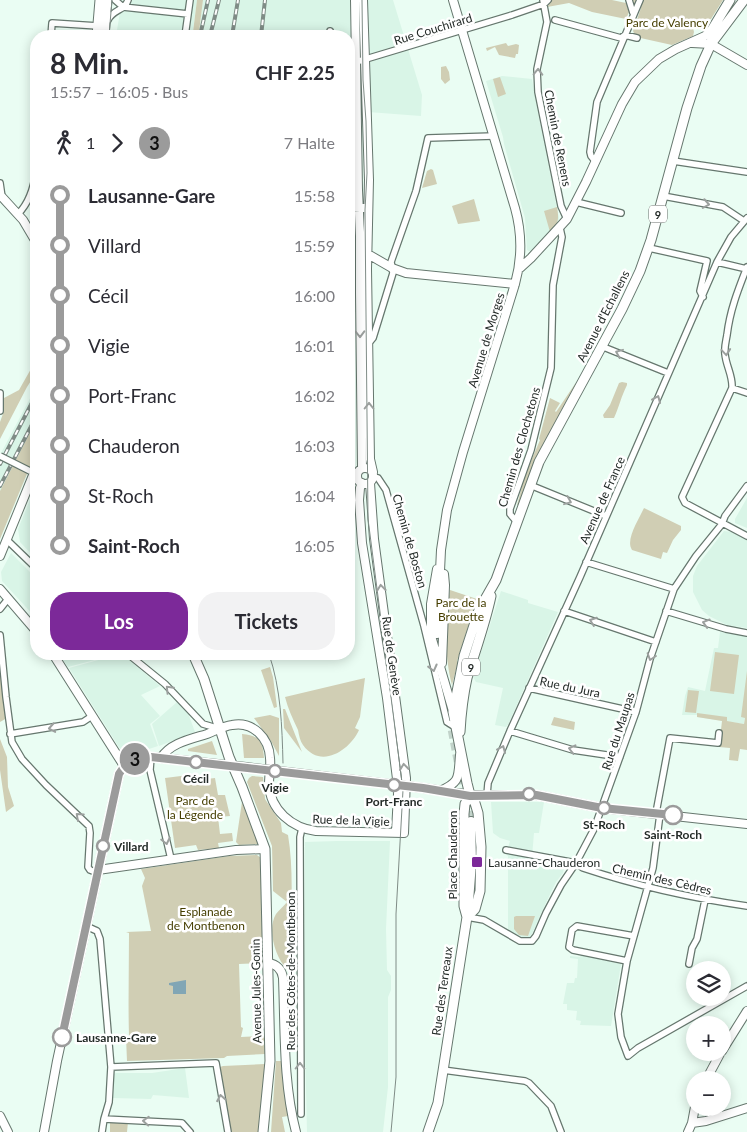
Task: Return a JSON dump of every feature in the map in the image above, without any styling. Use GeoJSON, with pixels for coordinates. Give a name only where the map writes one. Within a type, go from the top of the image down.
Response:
{"type":"FeatureCollection","features":[{"type":"Feature","properties":{"kind":"main road"},"geometry":{"type":"LineString","coordinates":[[100,0],[103,30]]}},
{"type":"Feature","properties":{"kind":"main road"},"geometry":{"type":"LineString","coordinates":[[100,30],[115,0]]}},
{"type":"Feature","properties":{"kind":"main road","name":"Avenue d'Echallens"},"geometry":{"type":"LineString","coordinates":[[711,44],[712,28],[730,0]]}},
{"type":"Feature","properties":{"kind":"main road","name":"Avenue d'Echallens"},"geometry":{"type":"LineString","coordinates":[[459,751],[453,712],[464,675],[487,615],[492,589],[516,521],[551,437],[635,283],[649,248],[696,80],[711,44],[744,0]]}},
{"type":"Feature","properties":{"kind":"main road","name":"Avenue Jules-Gonin"},"geometry":{"type":"LineString","coordinates":[[196,660],[265,849],[270,1066],[263,1132]]}},
{"type":"Feature","properties":{"kind":"main road","name":"Avenue d'Echallens"},"geometry":{"type":"LineString","coordinates":[[459,751],[464,675]]}},
{"type":"Feature","properties":{"kind":"main road","name":"Place Chauderon"},"geometry":{"type":"LineString","coordinates":[[459,751],[470,796],[475,803],[478,813],[481,847],[481,883],[475,908],[467,916],[464,906],[464,814],[465,804],[470,796]]}},
{"type":"Feature","properties":{"kind":"main road","name":"Rue des Terreaux"},"geometry":{"type":"LineString","coordinates":[[444,1070],[467,916]]}},
{"type":"Feature","properties":{"kind":"main road","name":"9"},"geometry":{"type":"LineString","coordinates":[[428,1132],[435,1114],[444,1070]]}},
{"type":"Feature","properties":{"kind":"street"},"geometry":{"type":"LineString","coordinates":[[115,0],[124,7],[188,14]]}},
{"type":"Feature","properties":{"kind":"street"},"geometry":{"type":"LineString","coordinates":[[51,30],[52,23],[102,26],[111,14],[124,7],[128,0]]}},
{"type":"Feature","properties":{"kind":"street"},"geometry":{"type":"LineString","coordinates":[[186,30],[190,0]]}},
{"type":"Feature","properties":{"kind":"street","name":"Rue de Genève"},"geometry":{"type":"LineString","coordinates":[[355,0],[369,168],[364,208],[370,458],[367,479],[406,778],[400,832]]}},
{"type":"Feature","properties":{"kind":"street","name":"Rue de Genève"},"geometry":{"type":"LineString","coordinates":[[363,0],[358,180],[364,208]]}},
{"type":"Feature","properties":{"kind":"street","name":"Avenue de Morges"},"geometry":{"type":"LineString","coordinates":[[453,0],[518,217],[520,232],[520,268],[451,494],[431,604],[442,669],[453,712]]}},
{"type":"Feature","properties":{"kind":"street"},"geometry":{"type":"LineString","coordinates":[[629,0],[633,13]]}},
{"type":"Feature","properties":{"kind":"street"},"geometry":{"type":"LineString","coordinates":[[595,161],[590,152],[597,102],[640,0]]}},
{"type":"Feature","properties":{"kind":"street","name":"Rue Couchirard"},"geometry":{"type":"LineString","coordinates":[[360,62],[463,31],[545,1]]}},
{"type":"Feature","properties":{"kind":"street","name":"Chemin de Renens"},"geometry":{"type":"LineString","coordinates":[[545,1],[547,22],[537,69],[538,92],[561,206],[567,219]]}},
{"type":"Feature","properties":{"kind":"street"},"geometry":{"type":"LineString","coordinates":[[555,20],[606,35],[621,38],[625,35],[637,38]]}},
{"type":"Feature","properties":{"kind":"street"},"geometry":{"type":"LineString","coordinates":[[520,268],[567,219],[622,104],[636,82],[659,59],[705,36],[712,28]]}},
{"type":"Feature","properties":{"kind":"street"},"geometry":{"type":"LineString","coordinates":[[688,44],[699,42],[711,44],[747,64]]}},
{"type":"Feature","properties":{"kind":"street"},"geometry":{"type":"LineString","coordinates":[[368,344],[373,338],[393,273],[391,262],[416,190],[428,138],[494,136]]}},
{"type":"Feature","properties":{"kind":"street"},"geometry":{"type":"LineString","coordinates":[[673,161],[747,172]]}},
{"type":"Feature","properties":{"kind":"street"},"geometry":{"type":"LineString","coordinates":[[0,183],[1,197],[18,214],[30,230]]}},
{"type":"Feature","properties":{"kind":"street"},"geometry":{"type":"LineString","coordinates":[[663,196],[723,207],[745,220]]}},
{"type":"Feature","properties":{"kind":"street"},"geometry":{"type":"LineString","coordinates":[[18,214],[30,197]]}},
{"type":"Feature","properties":{"kind":"street"},"geometry":{"type":"LineString","coordinates":[[576,202],[621,213]]}},
{"type":"Feature","properties":{"kind":"street"},"geometry":{"type":"LineString","coordinates":[[355,207],[364,208]]}},
{"type":"Feature","properties":{"kind":"street","name":"Avenue de France"},"geometry":{"type":"LineString","coordinates":[[487,795],[488,783],[510,731],[702,297],[731,237],[745,220]]}},
{"type":"Feature","properties":{"kind":"street","name":"Chemin des Clochetons"},"geometry":{"type":"LineString","coordinates":[[516,521],[510,514],[510,509],[531,450],[551,368],[554,284],[562,237],[560,228]]}},
{"type":"Feature","properties":{"kind":"street"},"geometry":{"type":"LineString","coordinates":[[649,248],[707,261],[700,291],[702,297]]}},
{"type":"Feature","properties":{"kind":"street"},"geometry":{"type":"LineString","coordinates":[[364,252],[392,268],[406,273],[516,284]]}},
{"type":"Feature","properties":{"kind":"street","name":"Rue de Genève"},"geometry":{"type":"LineString","coordinates":[[364,252],[360,293],[362,468],[358,471],[367,479]]}},
{"type":"Feature","properties":{"kind":"street"},"geometry":{"type":"LineString","coordinates":[[718,262],[747,268],[729,316],[724,353],[732,381],[732,388],[682,497],[685,503],[747,536]]}},
{"type":"Feature","properties":{"kind":"street"},"geometry":{"type":"LineString","coordinates":[[602,346],[668,373]]}},
{"type":"Feature","properties":{"kind":"street"},"geometry":{"type":"LineString","coordinates":[[732,388],[747,393]]}},
{"type":"Feature","properties":{"kind":"street"},"geometry":{"type":"LineString","coordinates":[[0,393],[0,411]]}},
{"type":"Feature","properties":{"kind":"street"},"geometry":{"type":"LineString","coordinates":[[0,456],[30,470]]}},
{"type":"Feature","properties":{"kind":"street"},"geometry":{"type":"LineString","coordinates":[[355,476],[367,479]]}},
{"type":"Feature","properties":{"kind":"street","name":"Chemin de Boston"},"geometry":{"type":"LineString","coordinates":[[367,479],[378,478],[386,490],[424,626],[446,722],[455,727]]}},
{"type":"Feature","properties":{"kind":"street"},"geometry":{"type":"LineString","coordinates":[[0,556],[30,479]]}},
{"type":"Feature","properties":{"kind":"street","name":"Rue de Genève"},"geometry":{"type":"LineString","coordinates":[[367,479],[360,488],[358,500],[362,543],[386,690],[397,779],[400,832]]}},
{"type":"Feature","properties":{"kind":"street"},"geometry":{"type":"LineString","coordinates":[[530,485],[606,516]]}},
{"type":"Feature","properties":{"kind":"street","name":"Rue du Maupas"},"geometry":{"type":"LineString","coordinates":[[467,916],[484,920],[520,941],[532,941],[536,936],[561,885],[590,837],[602,808],[636,712],[656,642],[674,590],[696,556],[722,524],[725,516],[747,486]]}},
{"type":"Feature","properties":{"kind":"street"},"geometry":{"type":"LineString","coordinates":[[7,540],[30,562]]}},
{"type":"Feature","properties":{"kind":"street","name":"Avenue de Morges"},"geometry":{"type":"LineString","coordinates":[[437,636],[445,585],[441,550]]}},
{"type":"Feature","properties":{"kind":"street"},"geometry":{"type":"LineString","coordinates":[[586,562],[674,590]]}},
{"type":"Feature","properties":{"kind":"street"},"geometry":{"type":"LineString","coordinates":[[0,589],[30,624]]}},
{"type":"Feature","properties":{"kind":"street"},"geometry":{"type":"LineString","coordinates":[[0,609],[8,599]]}},
{"type":"Feature","properties":{"kind":"street"},"geometry":{"type":"LineString","coordinates":[[564,611],[656,642]]}},
{"type":"Feature","properties":{"kind":"street"},"geometry":{"type":"LineString","coordinates":[[666,611],[726,629],[747,633]]}},
{"type":"Feature","properties":{"kind":"street"},"geometry":{"type":"LineString","coordinates":[[0,635],[10,734],[17,753],[45,784],[89,826],[88,867],[90,870],[98,872],[236,850],[265,849]]}},
{"type":"Feature","properties":{"kind":"street"},"geometry":{"type":"LineString","coordinates":[[57,660],[124,766]]}},
{"type":"Feature","properties":{"kind":"street"},"geometry":{"type":"LineString","coordinates":[[135,660],[165,684],[203,724],[220,729]]}},
{"type":"Feature","properties":{"kind":"street","name":"Rue du Jura"},"geometry":{"type":"LineString","coordinates":[[529,688],[636,712]]}},
{"type":"Feature","properties":{"kind":"street"},"geometry":{"type":"LineString","coordinates":[[10,734],[83,722],[92,716]]}},
{"type":"Feature","properties":{"kind":"street","name":"Rue de la Vigie"},"geometry":{"type":"LineString","coordinates":[[160,758],[165,751],[232,724],[245,725],[259,732],[268,744],[270,756],[269,782],[272,799],[280,812],[302,828],[316,831],[400,832]]}},
{"type":"Feature","properties":{"kind":"street"},"geometry":{"type":"LineString","coordinates":[[510,731],[573,750],[620,757]]}},
{"type":"Feature","properties":{"kind":"street"},"geometry":{"type":"LineString","coordinates":[[719,733],[718,744],[670,738],[658,814],[654,861],[627,961],[618,1014],[621,1037],[628,1056],[645,1044],[747,986]]}},
{"type":"Feature","properties":{"kind":"street"},"geometry":{"type":"LineString","coordinates":[[440,791],[452,786],[456,781],[459,751]]}},
{"type":"Feature","properties":{"kind":"street"},"geometry":{"type":"LineString","coordinates":[[151,757],[150,770],[171,859]]}},
{"type":"Feature","properties":{"kind":"street"},"geometry":{"type":"LineString","coordinates":[[44,1132],[57,1060],[119,774],[124,766],[138,758],[151,757],[246,767],[423,788],[470,796],[536,795],[602,808],[747,824]]}},
{"type":"Feature","properties":{"kind":"street","name":"9"},"geometry":{"type":"LineString","coordinates":[[467,916],[472,862],[471,821]]}},
{"type":"Feature","properties":{"kind":"street","name":"Rue des Côtes-de-Montbenon"},"geometry":{"type":"LineString","coordinates":[[301,1114],[300,837],[302,828]]}},
{"type":"Feature","properties":{"kind":"street","name":"Chemin des Cèdres"},"geometry":{"type":"LineString","coordinates":[[506,850],[576,863],[583,868],[648,888],[705,900],[747,906]]}},
{"type":"Feature","properties":{"kind":"street"},"geometry":{"type":"LineString","coordinates":[[690,961],[692,948],[697,940],[705,900]]}},
{"type":"Feature","properties":{"kind":"street"},"geometry":{"type":"LineString","coordinates":[[86,926],[97,931],[100,939],[111,1067],[109,1102],[102,1132]]}},
{"type":"Feature","properties":{"kind":"street"},"geometry":{"type":"LineString","coordinates":[[627,961],[573,950],[569,947],[572,930],[577,926],[634,936]]}},
{"type":"Feature","properties":{"kind":"street"},"geometry":{"type":"LineString","coordinates":[[268,963],[272,963],[279,968],[283,978],[286,1067],[296,1132]]}},
{"type":"Feature","properties":{"kind":"street"},"geometry":{"type":"LineString","coordinates":[[731,1037],[747,1011]]}},
{"type":"Feature","properties":{"kind":"street"},"geometry":{"type":"LineString","coordinates":[[111,1067],[216,1063],[228,1132]]}},
{"type":"Feature","properties":{"kind":"street"},"geometry":{"type":"LineString","coordinates":[[444,1070],[529,1083],[551,1106],[561,1132]]}},
{"type":"Feature","properties":{"kind":"street"},"geometry":{"type":"LineString","coordinates":[[692,1123],[706,1121],[747,1108]]}},
{"type":"Feature","properties":{"kind":"street"},"geometry":{"type":"LineString","coordinates":[[0,1116],[8,1132]]}},
{"type":"Feature","properties":{"kind":"street"},"geometry":{"type":"LineString","coordinates":[[688,1132],[693,1116]]}},
{"type":"Feature","properties":{"kind":"street"},"geometry":{"type":"LineString","coordinates":[[104,1119],[182,1123],[188,1129]]}},
{"type":"Feature","properties":{"kind":"shaded area"},"geometry":{"type":"Polygon","coordinates":[[[122,0],[197,0],[193,30],[117,30],[122,0]]]}},
{"type":"Feature","properties":{"kind":"shaded area"},"geometry":{"type":"Polygon","coordinates":[[[203,0],[350,0],[351,30],[199,30],[203,0]]]}},
{"type":"Feature","properties":{"kind":"shaded area"},"geometry":{"type":"Polygon","coordinates":[[[366,0],[393,0],[422,95],[421,116],[368,112],[366,0]]]}},
{"type":"Feature","properties":{"kind":"shaded area"},"geometry":{"type":"Polygon","coordinates":[[[502,76],[532,79],[559,218],[557,224],[531,252],[527,250],[525,218],[486,81],[502,76]]]}},
{"type":"Feature","properties":{"kind":"shaded area"},"geometry":{"type":"Polygon","coordinates":[[[355,231],[356,234],[358,312],[355,312],[355,231]]]}},
{"type":"Feature","properties":{"kind":"shaded area"},"geometry":{"type":"Polygon","coordinates":[[[30,398],[30,433],[0,491],[0,455],[30,398]]]}},
{"type":"Feature","properties":{"kind":"shaded area"},"geometry":{"type":"Polygon","coordinates":[[[747,498],[747,528],[735,523],[735,519],[747,498]]]}},
{"type":"Feature","properties":{"kind":"shaded area"},"geometry":{"type":"Polygon","coordinates":[[[30,500],[30,553],[20,542],[18,529],[30,500]]]}},
{"type":"Feature","properties":{"kind":"shaded area"},"geometry":{"type":"Polygon","coordinates":[[[724,531],[732,532],[747,540],[747,628],[727,625],[709,616],[702,610],[693,592],[693,576],[697,566],[724,531]]]}},
{"type":"Feature","properties":{"kind":"shaded area"},"geometry":{"type":"Polygon","coordinates":[[[11,553],[30,572],[30,611],[2,581],[1,572],[11,553]]]}},
{"type":"Feature","properties":{"kind":"shaded area"},"geometry":{"type":"Polygon","coordinates":[[[501,591],[528,600],[528,603],[558,612],[506,727],[495,725],[503,688],[476,682],[473,677],[501,591]]]}},
{"type":"Feature","properties":{"kind":"shaded area"},"geometry":{"type":"Polygon","coordinates":[[[720,632],[747,636],[747,702],[744,724],[697,717],[697,715],[682,715],[688,687],[705,691],[714,648],[718,648],[720,632]]]}},
{"type":"Feature","properties":{"kind":"shaded area"},"geometry":{"type":"Polygon","coordinates":[[[63,660],[94,660],[68,667],[63,660]]]}},
{"type":"Feature","properties":{"kind":"shaded area"},"geometry":{"type":"Polygon","coordinates":[[[98,660],[129,660],[160,686],[141,695],[160,716],[150,724],[158,746],[131,755],[122,752],[69,668],[98,660]]]}},
{"type":"Feature","properties":{"kind":"shaded area"},"geometry":{"type":"Polygon","coordinates":[[[177,702],[188,713],[195,732],[159,746],[152,724],[177,702]]]}},
{"type":"Feature","properties":{"kind":"shaded area"},"geometry":{"type":"Polygon","coordinates":[[[491,802],[544,802],[539,833],[534,833],[532,857],[560,865],[564,868],[529,938],[520,939],[508,932],[508,856],[506,854],[510,841],[500,838],[493,833],[491,802]]]}},
{"type":"Feature","properties":{"kind":"shaded area"},"geometry":{"type":"Polygon","coordinates":[[[390,841],[386,929],[387,970],[391,976],[391,990],[388,997],[388,1087],[383,1132],[307,1132],[304,1002],[305,842],[390,841]]]}},
{"type":"Feature","properties":{"kind":"shaded area"},"geometry":{"type":"Polygon","coordinates":[[[581,955],[621,964],[611,1026],[580,1025],[581,1021],[576,1020],[577,1011],[567,1010],[567,1004],[563,1004],[567,983],[574,983],[575,978],[577,978],[578,959],[570,958],[570,956],[580,957],[581,955]]]}},
{"type":"Feature","properties":{"kind":"shaded area"},"geometry":{"type":"Polygon","coordinates":[[[185,1068],[189,1098],[153,1095],[151,1099],[113,1098],[114,1074],[116,1073],[152,1073],[185,1068]]]}},
{"type":"Feature","properties":{"kind":"green space"},"geometry":{"type":"Polygon","coordinates":[[[197,0],[203,0],[199,30],[193,30],[197,0]]]}},
{"type":"Feature","properties":{"kind":"green space"},"geometry":{"type":"Polygon","coordinates":[[[552,0],[612,0],[626,3],[629,12],[626,19],[592,12],[569,3],[547,7],[552,0]]]}},
{"type":"Feature","properties":{"kind":"green space","name":"Parc de Valency"},"geometry":{"type":"Polygon","coordinates":[[[633,0],[723,0],[711,19],[692,24],[693,36],[672,45],[636,37],[633,31],[641,8],[635,6],[633,0]]]}},
{"type":"Feature","properties":{"kind":"green space"},"geometry":{"type":"Polygon","coordinates":[[[506,43],[508,46],[519,45],[518,54],[516,54],[515,58],[499,55],[495,47],[487,51],[486,48],[506,43]]]}},
{"type":"Feature","properties":{"kind":"green space"},"geometry":{"type":"Polygon","coordinates":[[[446,66],[450,80],[445,84],[441,79],[441,67],[446,66]]]}},
{"type":"Feature","properties":{"kind":"green space"},"geometry":{"type":"Polygon","coordinates":[[[500,77],[506,94],[498,97],[493,79],[500,77]]]}},
{"type":"Feature","properties":{"kind":"green space"},"geometry":{"type":"Polygon","coordinates":[[[431,169],[437,184],[422,188],[427,171],[431,169]]]}},
{"type":"Feature","properties":{"kind":"green space"},"geometry":{"type":"Polygon","coordinates":[[[474,199],[480,221],[458,224],[452,206],[474,199]]]}},
{"type":"Feature","properties":{"kind":"green space"},"geometry":{"type":"Polygon","coordinates":[[[557,207],[558,221],[550,232],[544,211],[557,207]]]}},
{"type":"Feature","properties":{"kind":"green space"},"geometry":{"type":"Polygon","coordinates":[[[30,371],[30,382],[0,439],[0,422],[4,411],[4,398],[19,390],[30,371]]]}},
{"type":"Feature","properties":{"kind":"green space"},"geometry":{"type":"Polygon","coordinates":[[[577,381],[543,445],[517,505],[525,475],[540,440],[550,398],[560,403],[556,412],[577,381]]]}},
{"type":"Feature","properties":{"kind":"green space"},"geometry":{"type":"Polygon","coordinates":[[[619,383],[627,383],[627,385],[614,418],[604,418],[603,415],[610,405],[619,383]]]}},
{"type":"Feature","properties":{"kind":"green space"},"geometry":{"type":"Polygon","coordinates":[[[30,433],[30,466],[0,539],[0,491],[30,433]]]}},
{"type":"Feature","properties":{"kind":"green space"},"geometry":{"type":"Polygon","coordinates":[[[644,508],[681,526],[681,530],[673,540],[667,553],[663,552],[661,559],[632,550],[630,546],[631,535],[644,508]]]}},
{"type":"Feature","properties":{"kind":"green space","name":"Parc de la Brouette"},"geometry":{"type":"Polygon","coordinates":[[[450,590],[477,599],[457,661],[452,685],[449,674],[446,638],[450,590]]]}},
{"type":"Feature","properties":{"kind":"green space"},"geometry":{"type":"Polygon","coordinates":[[[0,645],[7,718],[0,722],[0,645]]]}},
{"type":"Feature","properties":{"kind":"green space"},"geometry":{"type":"Polygon","coordinates":[[[715,652],[739,655],[734,694],[710,691],[715,652]]]}},
{"type":"Feature","properties":{"kind":"green space"},"geometry":{"type":"Polygon","coordinates":[[[270,667],[277,707],[274,708],[261,670],[270,667]]]}},
{"type":"Feature","properties":{"kind":"green space"},"geometry":{"type":"Polygon","coordinates":[[[747,671],[747,750],[740,749],[738,761],[729,760],[730,748],[719,747],[722,721],[697,717],[697,713],[727,717],[727,721],[744,724],[745,718],[741,717],[747,671]]]}},
{"type":"Feature","properties":{"kind":"green space"},"geometry":{"type":"Polygon","coordinates":[[[365,678],[360,717],[355,728],[359,730],[355,737],[342,750],[326,757],[310,752],[301,742],[285,697],[365,678]]]}},
{"type":"Feature","properties":{"kind":"green space"},"geometry":{"type":"Polygon","coordinates":[[[688,690],[699,691],[696,713],[685,712],[688,690]]]}},
{"type":"Feature","properties":{"kind":"green space"},"geometry":{"type":"Polygon","coordinates":[[[283,709],[285,709],[302,752],[284,728],[283,709]]]}},
{"type":"Feature","properties":{"kind":"green space"},"geometry":{"type":"Polygon","coordinates":[[[270,715],[279,718],[279,756],[271,741],[254,718],[270,715]]]}},
{"type":"Feature","properties":{"kind":"green space"},"geometry":{"type":"Polygon","coordinates":[[[554,717],[575,722],[574,730],[551,725],[554,717]]]}},
{"type":"Feature","properties":{"kind":"green space"},"geometry":{"type":"Polygon","coordinates":[[[242,734],[259,740],[264,758],[244,758],[242,734]]]}},
{"type":"Feature","properties":{"kind":"green space"},"geometry":{"type":"Polygon","coordinates":[[[0,739],[7,757],[8,787],[14,806],[6,812],[0,770],[0,739]]]}},
{"type":"Feature","properties":{"kind":"green space"},"geometry":{"type":"Polygon","coordinates":[[[212,741],[217,755],[188,751],[188,749],[212,741]]]}},
{"type":"Feature","properties":{"kind":"green space","name":"Parc de la Légende"},"geometry":{"type":"Polygon","coordinates":[[[189,775],[190,781],[215,778],[218,795],[225,795],[230,816],[218,817],[220,834],[232,833],[233,841],[218,843],[219,848],[198,850],[196,845],[175,848],[165,778],[189,775]]]}},
{"type":"Feature","properties":{"kind":"green space"},"geometry":{"type":"Polygon","coordinates":[[[252,776],[263,777],[265,799],[281,823],[282,832],[288,835],[292,884],[289,969],[279,958],[272,935],[273,920],[287,902],[273,891],[272,846],[247,782],[252,776]]]}},
{"type":"Feature","properties":{"kind":"green space"},"geometry":{"type":"Polygon","coordinates":[[[242,802],[257,844],[239,845],[236,842],[242,802]]]}},
{"type":"Feature","properties":{"kind":"green space","name":"Esplanade de Montbenon"},"geometry":{"type":"Polygon","coordinates":[[[257,855],[261,858],[263,963],[239,964],[241,1027],[243,1028],[241,1037],[264,1036],[265,1054],[227,1056],[224,1058],[127,1061],[126,1037],[129,1036],[129,933],[126,932],[151,931],[142,886],[145,878],[141,869],[229,856],[257,855]]]}},
{"type":"Feature","properties":{"kind":"green space"},"geometry":{"type":"Polygon","coordinates":[[[535,916],[528,936],[519,935],[514,929],[514,917],[535,916]]]}},
{"type":"Feature","properties":{"kind":"green space"},"geometry":{"type":"Polygon","coordinates":[[[276,1061],[281,1061],[288,1116],[282,1117],[285,1132],[271,1132],[276,1061]]]}},
{"type":"Feature","properties":{"kind":"green space"},"geometry":{"type":"Polygon","coordinates":[[[265,1064],[259,1132],[231,1132],[220,1067],[265,1064]]]}},
{"type":"Feature","properties":{"kind":"green space"},"geometry":{"type":"Polygon","coordinates":[[[110,1122],[128,1122],[127,1132],[110,1132],[110,1122]]]}},
{"type":"Feature","properties":{"kind":"water"},"geometry":{"type":"Polygon","coordinates":[[[186,980],[186,994],[173,994],[173,986],[169,985],[169,983],[186,980]]]}},
{"type":"Feature","properties":{"kind":"tunnel"},"geometry":{"type":"LineString","coordinates":[[437,634],[439,657]]}},
{"type":"Feature","properties":{"kind":"tunnel"},"geometry":{"type":"LineString","coordinates":[[445,695],[458,763]]}},
{"type":"Feature","properties":{"kind":"tunnel"},"geometry":{"type":"LineString","coordinates":[[461,776],[471,821]]}},
{"type":"Feature","properties":{"kind":"tram line"},"geometry":{"type":"LineString","coordinates":[[110,30],[112,0]]}},
{"type":"Feature","properties":{"kind":"tram line"},"geometry":{"type":"LineString","coordinates":[[362,0],[367,173],[365,210],[368,519],[403,790],[396,914],[396,1077],[391,1132]]}},
{"type":"Feature","properties":{"kind":"tram line"},"geometry":{"type":"LineString","coordinates":[[271,660],[278,694],[283,763]]}},
{"type":"Feature","properties":{"kind":"railway"},"geometry":{"type":"LineString","coordinates":[[201,30],[208,0]]}},
{"type":"Feature","properties":{"kind":"railway"},"geometry":{"type":"LineString","coordinates":[[212,30],[219,0]]}},
{"type":"Feature","properties":{"kind":"railway"},"geometry":{"type":"LineString","coordinates":[[233,30],[238,0]]}},
{"type":"Feature","properties":{"kind":"railway"},"geometry":{"type":"LineString","coordinates":[[262,30],[265,0]]}},
{"type":"Feature","properties":{"kind":"railway"},"geometry":{"type":"LineString","coordinates":[[0,464],[30,406]]}},
{"type":"Feature","properties":{"kind":"railway"},"geometry":{"type":"LineString","coordinates":[[0,486],[30,428]]}},
{"type":"Feature","properties":{"kind":"bus line","name":"3"},"geometry":{"type":"LineString","coordinates":[[62,1037],[119,774],[127,763],[138,758],[151,757],[246,767],[423,788],[470,796],[494,794],[536,795],[602,808],[673,815]]}},
{"type":"Feature","properties":{"kind":"place","name":"Cécil"},"geometry":{"type":"Point","coordinates":[196,762]}},
{"type":"Feature","properties":{"kind":"place","name":"Vigie"},"geometry":{"type":"Point","coordinates":[275,771]}},
{"type":"Feature","properties":{"kind":"place","name":"Port-Franc"},"geometry":{"type":"Point","coordinates":[394,785]}},
{"type":"Feature","properties":{"kind":"place","name":"St-Roch"},"geometry":{"type":"Point","coordinates":[604,808]}},
{"type":"Feature","properties":{"kind":"place","name":"Saint-Roch"},"geometry":{"type":"Point","coordinates":[673,815]}},
{"type":"Feature","properties":{"kind":"place","name":"Villard"},"geometry":{"type":"Point","coordinates":[103,846]}},
{"type":"Feature","properties":{"kind":"place","name":"Lausanne-Chauderon"},"geometry":{"type":"Point","coordinates":[477,862]}},
{"type":"Feature","properties":{"kind":"place","name":"Lausanne-Gare"},"geometry":{"type":"Point","coordinates":[62,1037]}}]}
